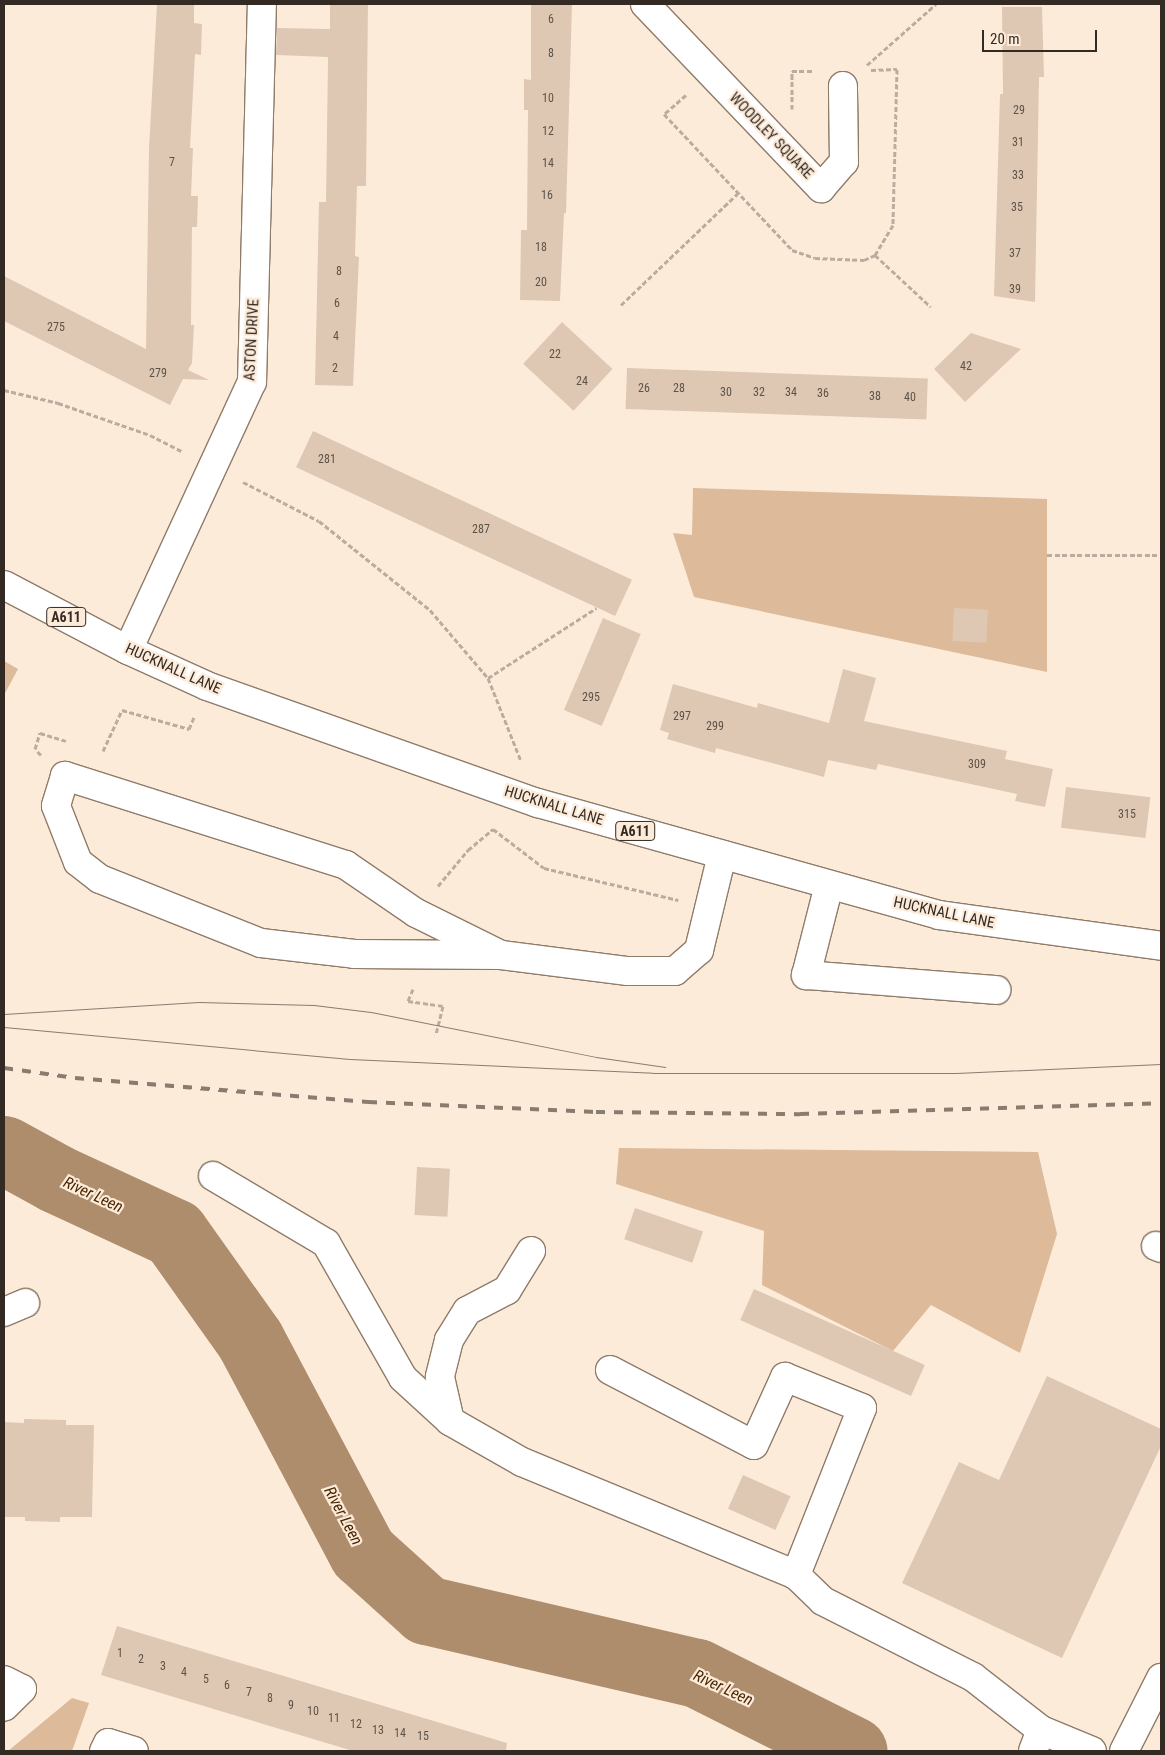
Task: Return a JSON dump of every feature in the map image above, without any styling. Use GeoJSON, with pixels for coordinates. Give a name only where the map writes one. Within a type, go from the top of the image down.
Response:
{"type":"FeatureCollection","features":[{"type":"Feature","properties":{"kind":"main road","name":"ASTON DRIVE"},"geometry":{"type":"LineString","coordinates":[[128,650],[214,468],[252,382],[262,4]]}},
{"type":"Feature","properties":{"kind":"main road","name":"WOODLEY SQUARE"},"geometry":{"type":"LineString","coordinates":[[645,4],[820,188],[844,162],[843,86]]}},
{"type":"Feature","properties":{"kind":"main road","name":"HUCKNALL LANE"},"geometry":{"type":"LineString","coordinates":[[4,585],[128,650],[207,686],[538,804],[939,915],[1161,946]]}},
{"type":"Feature","properties":{"kind":"main road"},"geometry":{"type":"LineString","coordinates":[[501,955],[416,913],[346,865],[65,776],[56,806],[78,862],[100,879],[261,943],[354,954],[417,956],[501,955],[628,971],[675,971],[699,950],[722,855]]}},
{"type":"Feature","properties":{"kind":"main road"},"geometry":{"type":"LineString","coordinates":[[829,885],[806,975],[996,990]]}},
{"type":"Feature","properties":{"kind":"main road"},"geometry":{"type":"LineString","coordinates":[[416,913],[426,932],[417,956]]}},
{"type":"Feature","properties":{"kind":"main road"},"geometry":{"type":"LineString","coordinates":[[213,1176],[326,1243],[403,1378],[450,1421],[522,1462],[796,1574],[824,1601],[973,1677],[1037,1741],[1092,1751]]}},
{"type":"Feature","properties":{"kind":"main road"},"geometry":{"type":"LineString","coordinates":[[450,1421],[440,1377],[449,1340],[467,1311],[507,1290],[531,1251]]}},
{"type":"Feature","properties":{"kind":"main road"},"geometry":{"type":"LineString","coordinates":[[610,1370],[754,1445],[785,1376],[862,1408],[796,1574]]}},
{"type":"Feature","properties":{"kind":"main road"},"geometry":{"type":"LineString","coordinates":[[1124,1751],[1161,1678]]}},
{"type":"Feature","properties":{"kind":"main road"},"geometry":{"type":"LineString","coordinates":[[4,1680],[22,1689],[4,1707]]}},
{"type":"Feature","properties":{"kind":"main road"},"geometry":{"type":"LineString","coordinates":[[104,1751],[108,1743],[134,1751]]}},
{"type":"Feature","properties":{"kind":"path"},"geometry":{"type":"LineString","coordinates":[[843,86],[936,4]]}},
{"type":"Feature","properties":{"kind":"path"},"geometry":{"type":"LineString","coordinates":[[711,74],[664,114],[792,250],[815,258],[864,260],[875,255],[931,307]]}},
{"type":"Feature","properties":{"kind":"path"},"geometry":{"type":"LineString","coordinates":[[620,305],[738,192]]}},
{"type":"Feature","properties":{"kind":"path"},"geometry":{"type":"LineString","coordinates":[[4,390],[58,403],[150,435],[319,521],[430,610],[488,678],[538,804]]}},
{"type":"Feature","properties":{"kind":"path"},"geometry":{"type":"LineString","coordinates":[[1047,555],[1161,555]]}},
{"type":"Feature","properties":{"kind":"path"},"geometry":{"type":"LineString","coordinates":[[488,678],[596,608]]}},
{"type":"Feature","properties":{"kind":"path"},"geometry":{"type":"LineString","coordinates":[[104,751],[122,710],[189,729],[207,686]]}},
{"type":"Feature","properties":{"kind":"path"},"geometry":{"type":"LineString","coordinates":[[416,913],[468,850],[494,829],[544,868],[653,896],[710,905]]}},
{"type":"Feature","properties":{"kind":"path"},"geometry":{"type":"LineString","coordinates":[[417,956],[418,983],[408,1000],[444,1006],[436,1035]]}},
{"type":"Feature","properties":{"kind":"shaded area"},"geometry":{"type":"Polygon","coordinates":[[[693,488],[1047,499],[1047,672],[694,597],[673,533],[692,535],[693,488]]]}},
{"type":"Feature","properties":{"kind":"shaded area"},"geometry":{"type":"Polygon","coordinates":[[[4,661],[18,669],[4,695],[4,661]]]}},
{"type":"Feature","properties":{"kind":"shaded area"},"geometry":{"type":"Polygon","coordinates":[[[619,1148],[1038,1152],[1057,1234],[1020,1353],[931,1305],[893,1351],[762,1285],[764,1231],[616,1184],[619,1148]]]}},
{"type":"Feature","properties":{"kind":"shaded area"},"geometry":{"type":"Polygon","coordinates":[[[72,1698],[89,1703],[72,1751],[8,1751],[72,1698]]]}},
{"type":"Feature","properties":{"kind":"building"},"geometry":{"type":"Polygon","coordinates":[[[157,4],[194,4],[194,23],[202,24],[201,55],[195,54],[190,148],[193,148],[191,196],[198,196],[197,227],[192,227],[191,325],[194,325],[192,363],[188,370],[209,380],[183,379],[170,405],[4,321],[4,276],[146,349],[149,148],[157,4]]]}},
{"type":"Feature","properties":{"kind":"building"},"geometry":{"type":"Polygon","coordinates":[[[330,4],[368,4],[366,186],[357,186],[355,256],[359,257],[353,386],[315,385],[319,202],[326,202],[328,57],[276,55],[277,28],[330,29],[330,4]]]}},
{"type":"Feature","properties":{"kind":"building"},"geometry":{"type":"Polygon","coordinates":[[[531,4],[572,4],[566,213],[564,213],[560,301],[520,300],[521,230],[527,230],[528,110],[524,110],[524,79],[531,80],[531,4]]]}},
{"type":"Feature","properties":{"kind":"building"},"geometry":{"type":"Polygon","coordinates":[[[1002,7],[1042,7],[1044,77],[1039,77],[1035,302],[994,296],[1000,94],[1003,94],[1002,7]]]}},
{"type":"Feature","properties":{"kind":"building"},"geometry":{"type":"Polygon","coordinates":[[[562,322],[612,369],[574,411],[523,364],[562,322]]]}},
{"type":"Feature","properties":{"kind":"building"},"geometry":{"type":"Polygon","coordinates":[[[971,333],[1021,349],[965,402],[934,369],[971,333]]]}},
{"type":"Feature","properties":{"kind":"building"},"geometry":{"type":"Polygon","coordinates":[[[627,368],[928,379],[926,419],[626,409],[627,368]]]}},
{"type":"Feature","properties":{"kind":"building"},"geometry":{"type":"Polygon","coordinates":[[[313,431],[632,580],[615,616],[296,467],[313,431]]]}},
{"type":"Feature","properties":{"kind":"building"},"geometry":{"type":"Polygon","coordinates":[[[954,608],[988,610],[986,643],[952,641],[954,608]]]}},
{"type":"Feature","properties":{"kind":"building"},"geometry":{"type":"Polygon","coordinates":[[[603,618],[641,634],[602,726],[564,710],[603,618]]]}},
{"type":"Feature","properties":{"kind":"building"},"geometry":{"type":"Polygon","coordinates":[[[843,669],[876,678],[864,721],[1007,751],[1005,759],[1053,769],[1045,807],[1015,801],[1017,794],[878,764],[876,770],[828,760],[824,777],[716,748],[715,753],[667,739],[669,733],[660,730],[673,684],[757,708],[758,703],[829,723],[843,669]]]}},
{"type":"Feature","properties":{"kind":"building"},"geometry":{"type":"Polygon","coordinates":[[[1066,787],[1150,797],[1145,838],[1061,828],[1066,787]]]}},
{"type":"Feature","properties":{"kind":"building"},"geometry":{"type":"Polygon","coordinates":[[[417,1167],[450,1169],[447,1217],[414,1215],[417,1167]]]}},
{"type":"Feature","properties":{"kind":"building"},"geometry":{"type":"Polygon","coordinates":[[[635,1208],[703,1231],[692,1263],[624,1239],[635,1208]]]}},
{"type":"Feature","properties":{"kind":"building"},"geometry":{"type":"Polygon","coordinates":[[[754,1289],[925,1365],[911,1396],[740,1320],[754,1289]]]}},
{"type":"Feature","properties":{"kind":"building"},"geometry":{"type":"Polygon","coordinates":[[[1047,1376],[1161,1429],[1161,1446],[1062,1658],[902,1583],[959,1462],[999,1480],[1047,1376]]]}},
{"type":"Feature","properties":{"kind":"building"},"geometry":{"type":"Polygon","coordinates":[[[24,1419],[66,1420],[66,1425],[94,1425],[92,1517],[60,1517],[60,1522],[25,1521],[25,1517],[4,1517],[4,1422],[24,1423],[24,1419]]]}},
{"type":"Feature","properties":{"kind":"building"},"geometry":{"type":"Polygon","coordinates":[[[743,1475],[791,1496],[775,1530],[728,1509],[743,1475]]]}},
{"type":"Feature","properties":{"kind":"building"},"geometry":{"type":"Polygon","coordinates":[[[117,1626],[507,1743],[506,1751],[353,1751],[101,1675],[117,1626]]]}},
{"type":"Feature","properties":{"kind":"waterway","name":"River Leen"},"geometry":{"type":"LineString","coordinates":[[4,1150],[57,1179],[174,1233],[250,1340],[363,1553],[426,1610],[697,1673],[853,1751]]}},
{"type":"Feature","properties":{"kind":"tram line"},"geometry":{"type":"LineString","coordinates":[[4,1014],[199,1002],[314,1005],[371,1012],[596,1057],[665,1067]]}},
{"type":"Feature","properties":{"kind":"tram line"},"geometry":{"type":"LineString","coordinates":[[4,1027],[350,1059],[653,1073],[956,1073],[1161,1064]]}},
{"type":"Feature","properties":{"kind":"railway"},"geometry":{"type":"LineString","coordinates":[[4,1068],[75,1078],[368,1102],[596,1112],[800,1114],[1161,1103]]}}]}
